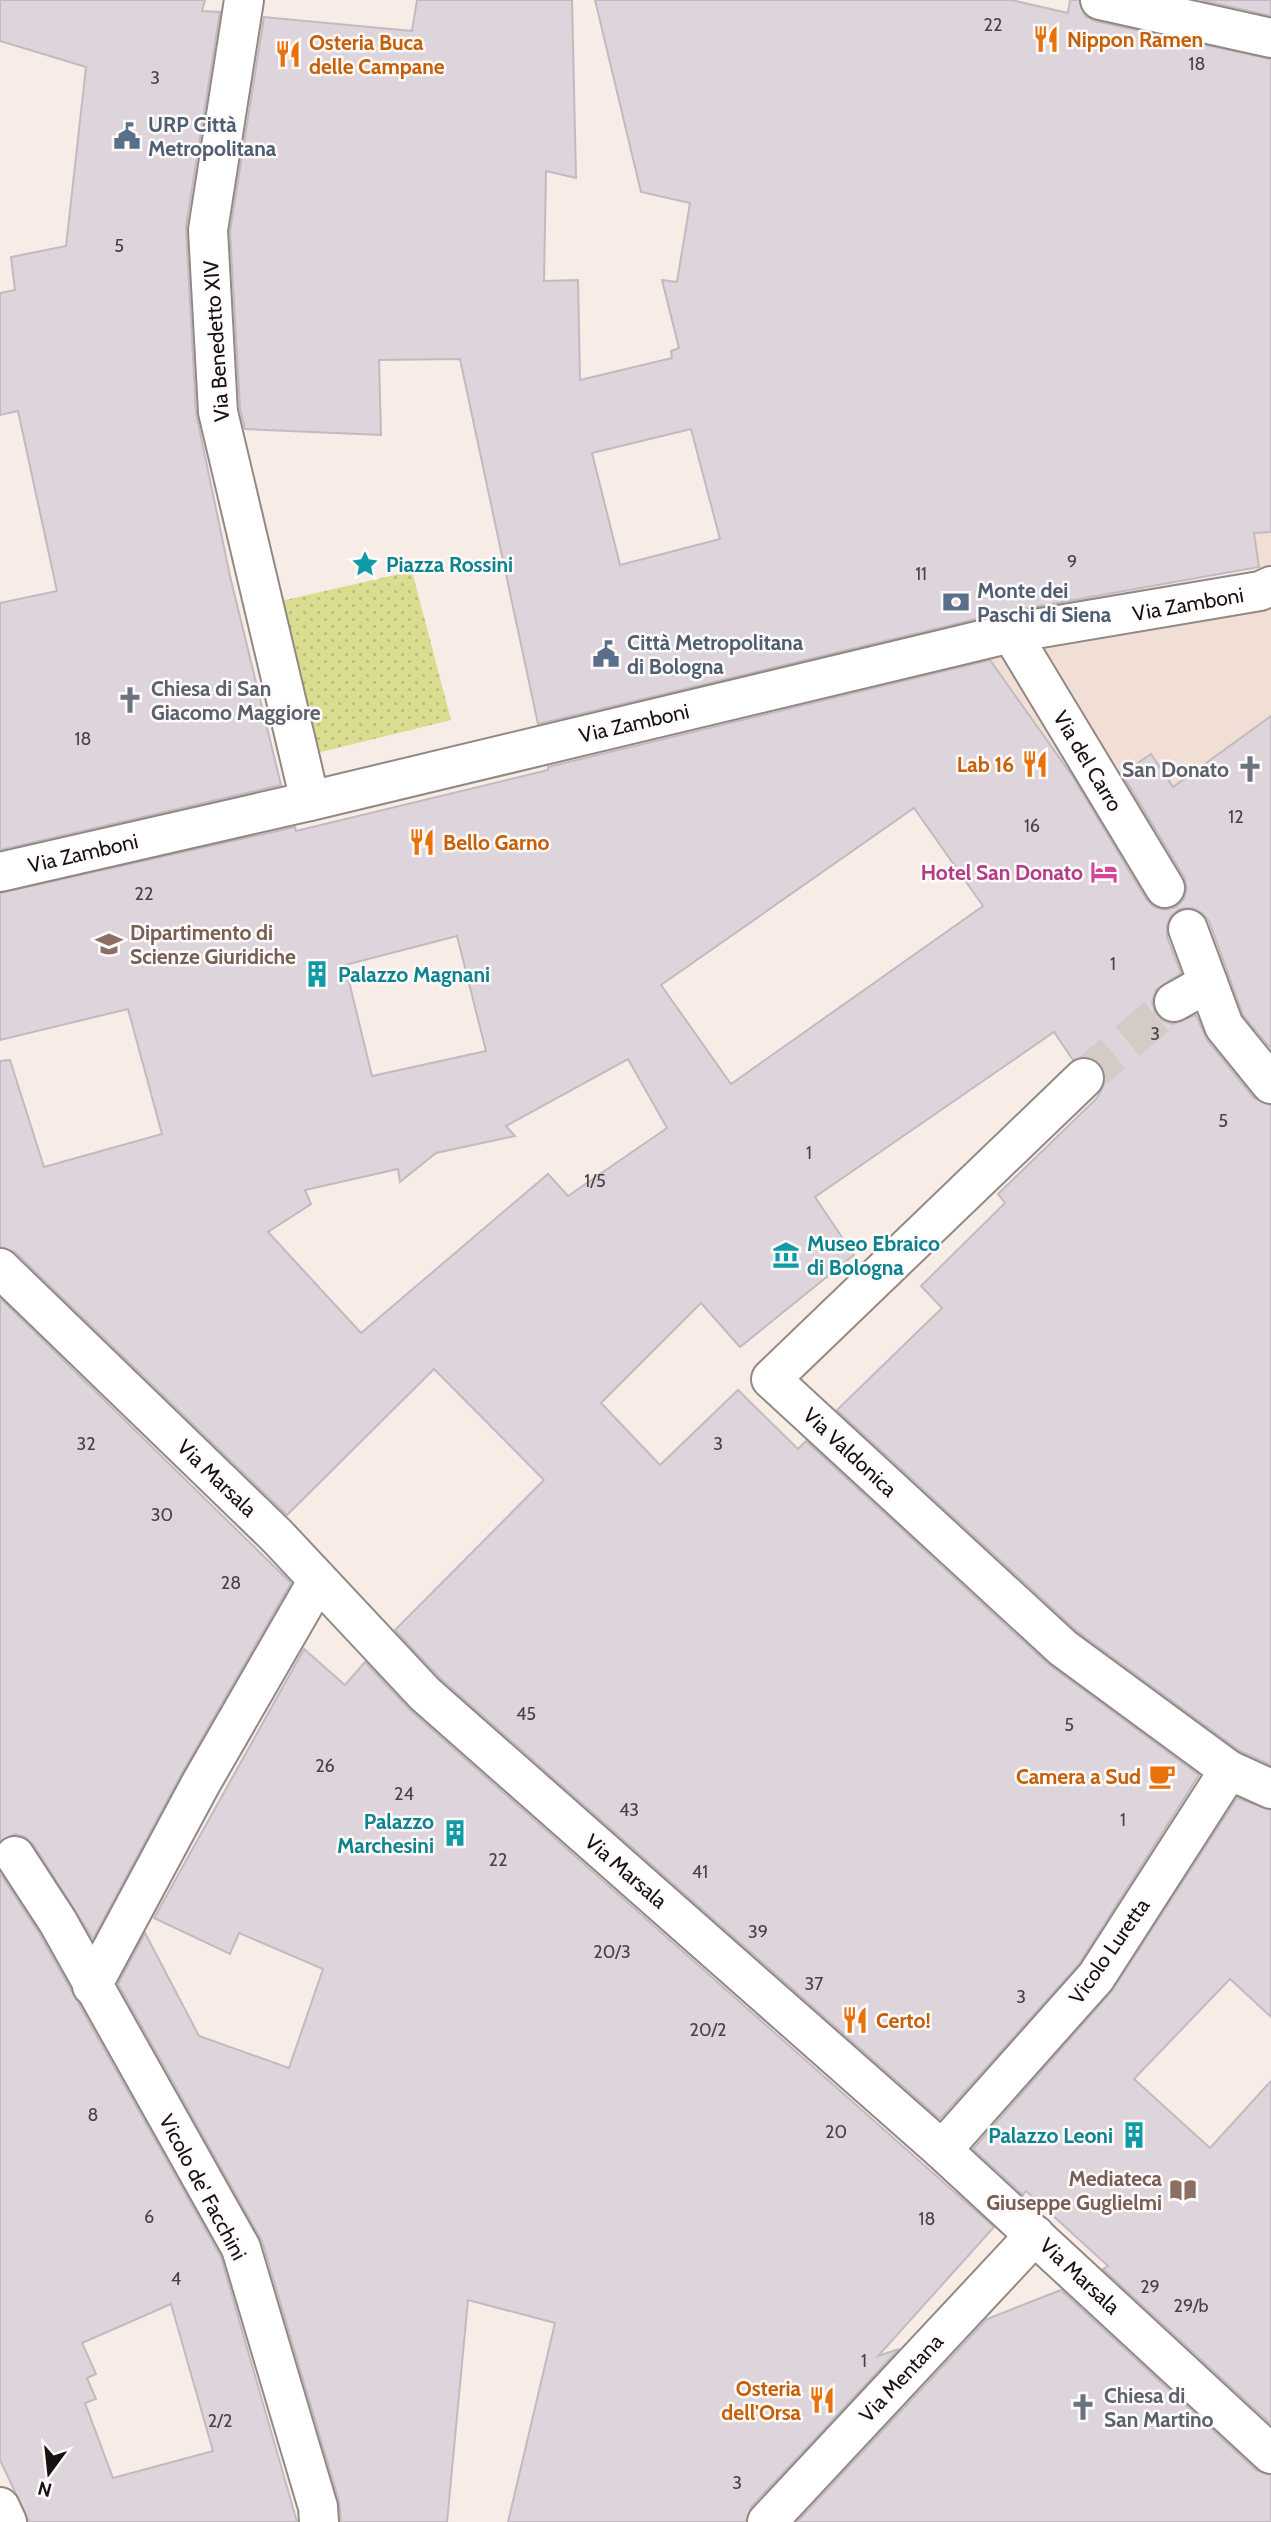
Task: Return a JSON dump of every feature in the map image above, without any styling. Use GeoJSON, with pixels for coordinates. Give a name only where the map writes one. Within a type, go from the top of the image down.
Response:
{"type":"FeatureCollection","features":[{"type":"Feature","properties":{"kind":"street","name":"Via Benedetto XIV"},"geometry":{"type":"LineString","coordinates":[[244,0],[208,230],[218,412],[310,801]]}},
{"type":"Feature","properties":{"kind":"street"},"geometry":{"type":"LineString","coordinates":[[1100,0],[1271,38]]}},
{"type":"Feature","properties":{"kind":"street","name":"Via Zamboni"},"geometry":{"type":"LineString","coordinates":[[0,872],[310,801],[1011,633],[1267,598]]}},
{"type":"Feature","properties":{"kind":"street","name":"Via del Carro"},"geometry":{"type":"LineString","coordinates":[[1011,633],[1165,888]]}},
{"type":"Feature","properties":{"kind":"street"},"geometry":{"type":"LineString","coordinates":[[1188,929],[1224,1026],[1271,1084]]}},
{"type":"Feature","properties":{"kind":"street"},"geometry":{"type":"LineString","coordinates":[[1174,1002],[1208,983]]}},
{"type":"Feature","properties":{"kind":"street","name":"Via Valdonica"},"geometry":{"type":"LineString","coordinates":[[1084,1078],[771,1379],[1063,1648],[1229,1770],[1271,1789]]}},
{"type":"Feature","properties":{"kind":"street","name":"Via Marsala"},"geometry":{"type":"LineString","coordinates":[[0,1268],[277,1536],[425,1694],[942,2150],[1271,2454]]}},
{"type":"Feature","properties":{"kind":"street"},"geometry":{"type":"LineString","coordinates":[[92,1986],[201,1783],[317,1580]]}},
{"type":"Feature","properties":{"kind":"street","name":"Vicolo Luretta"},"geometry":{"type":"LineString","coordinates":[[942,2150],[1096,1977],[1229,1770]]}},
{"type":"Feature","properties":{"kind":"street","name":"Vicolo de' Facchini"},"geometry":{"type":"LineString","coordinates":[[15,1856],[58,1923],[241,2248],[318,2508],[319,2522]]}},
{"type":"Feature","properties":{"kind":"street","name":"Via Mentana"},"geometry":{"type":"LineString","coordinates":[[767,2522],[1035,2235]]}},
{"type":"Feature","properties":{"kind":"street"},"geometry":{"type":"LineString","coordinates":[[0,2507],[7,2522]]}},
{"type":"Feature","properties":{"kind":"shaded area"},"geometry":{"type":"Polygon","coordinates":[[[1271,425],[1271,716],[1218,755],[1191,865],[1165,888],[1082,948],[899,680],[987,656],[974,624],[1259,570],[1255,540],[1233,451],[1271,425]]]}},
{"type":"Feature","properties":{"kind":"green space"},"geometry":{"type":"Polygon","coordinates":[[[412,571],[451,720],[317,753],[277,602],[412,571]]]}},
{"type":"Feature","properties":{"kind":"building"},"geometry":{"type":"Polygon","coordinates":[[[0,0],[205,0],[202,11],[220,12],[186,227],[196,413],[230,576],[281,785],[0,850],[0,603],[57,591],[18,411],[0,415],[0,293],[15,290],[11,257],[66,246],[86,67],[0,41],[0,0]]]}},
{"type":"Feature","properties":{"kind":"building"},"geometry":{"type":"Polygon","coordinates":[[[417,0],[572,0],[576,178],[546,171],[544,281],[578,280],[580,380],[672,358],[671,351],[679,348],[662,280],[677,282],[690,203],[641,192],[595,0],[1011,0],[1068,13],[1070,0],[1079,0],[1085,16],[1095,21],[1271,59],[1271,532],[1254,533],[1259,567],[1006,612],[538,724],[460,359],[379,360],[381,435],[245,429],[240,409],[230,231],[264,17],[412,31],[417,0]],[[691,429],[592,453],[620,565],[720,539],[691,429]]]}},
{"type":"Feature","properties":{"kind":"building"},"geometry":{"type":"Polygon","coordinates":[[[1201,0],[1271,0],[1271,16],[1201,0]]]}},
{"type":"Feature","properties":{"kind":"building"},"geometry":{"type":"Polygon","coordinates":[[[990,660],[1073,777],[1146,899],[1154,907],[1165,910],[1176,907],[1184,899],[1187,888],[1184,877],[1122,774],[1151,754],[1173,787],[1271,716],[1271,1049],[1243,1015],[1209,921],[1202,913],[1192,908],[1180,909],[1171,916],[1167,925],[1167,937],[1181,973],[1156,990],[1152,1002],[1155,1012],[1162,1020],[1173,1024],[1196,1015],[1207,1040],[1254,1098],[1271,1105],[1271,1765],[1240,1751],[1077,1631],[837,1410],[942,1308],[921,1286],[1005,1203],[998,1194],[1097,1098],[1105,1083],[1105,1073],[1100,1063],[1089,1057],[1073,1060],[1054,1032],[815,1197],[854,1255],[740,1347],[701,1303],[601,1403],[660,1465],[738,1390],[798,1449],[806,1441],[1048,1664],[1199,1775],[1079,1964],[940,2119],[440,1678],[395,1630],[544,1480],[434,1369],[287,1515],[15,1252],[0,1247],[0,1061],[10,1060],[44,1167],[162,1134],[128,1009],[0,1040],[0,893],[295,827],[296,831],[548,770],[548,767],[990,660]],[[914,808],[661,985],[731,1084],[983,906],[914,808]],[[457,936],[345,965],[372,1076],[486,1051],[457,936]],[[628,1059],[506,1126],[515,1136],[436,1153],[400,1182],[398,1169],[305,1190],[311,1204],[268,1232],[361,1333],[548,1174],[568,1196],[667,1128],[628,1059]]]}},
{"type":"Feature","properties":{"kind":"building"},"geometry":{"type":"Polygon","coordinates":[[[0,1298],[291,1583],[182,1773],[93,1939],[33,1844],[25,1837],[15,1834],[0,1841],[0,1298]]]}},
{"type":"Feature","properties":{"kind":"building"},"geometry":{"type":"Polygon","coordinates":[[[304,1649],[345,1685],[365,1662],[410,1710],[994,2227],[878,2356],[899,2349],[751,2507],[746,2522],[508,2522],[555,2323],[468,2300],[447,2522],[341,2522],[339,2501],[262,2241],[118,1984],[145,1933],[199,2036],[289,2068],[323,1969],[239,1933],[230,1954],[154,1918],[304,1649]]]}},
{"type":"Feature","properties":{"kind":"building"},"geometry":{"type":"Polygon","coordinates":[[[1237,1798],[1271,1810],[1271,2017],[1230,1979],[1134,2079],[1210,2148],[1271,2081],[1271,2424],[1103,2269],[1108,2266],[1026,2191],[1023,2195],[973,2149],[1112,1991],[1237,1798]]]}},
{"type":"Feature","properties":{"kind":"building"},"geometry":{"type":"Polygon","coordinates":[[[0,1873],[39,1933],[221,2257],[297,2522],[29,2522],[0,2460],[0,1873]],[[171,2304],[82,2343],[96,2374],[87,2378],[96,2399],[85,2403],[113,2478],[213,2451],[171,2304]]]}},
{"type":"Feature","properties":{"kind":"building","name":"Chiesa di San Martino"},"geometry":{"type":"Polygon","coordinates":[[[1061,2290],[1256,2470],[1271,2475],[1271,2522],[797,2522],[987,2319],[1061,2290]]]}},
{"type":"Feature","properties":{"kind":"tunnel"},"geometry":{"type":"LineString","coordinates":[[1084,1078],[1174,1002]]}},
{"type":"Feature","properties":{"kind":"place","name":"Nippon Ramen"},"geometry":{"type":"Point","coordinates":[1046,39]}},
{"type":"Feature","properties":{"kind":"place","name":"Osteria Buca delle Campane"},"geometry":{"type":"Point","coordinates":[288,54]}},
{"type":"Feature","properties":{"kind":"place","name":"URP Città Metropolitana"},"geometry":{"type":"Point","coordinates":[127,136]}},
{"type":"Feature","properties":{"kind":"place","name":"Piazza Rossini"},"geometry":{"type":"Point","coordinates":[365,564]}},
{"type":"Feature","properties":{"kind":"place","name":"Monte dei Paschi di Siena"},"geometry":{"type":"Point","coordinates":[956,602]}},
{"type":"Feature","properties":{"kind":"place","name":"Città Metropolitana di Bologna"},"geometry":{"type":"Point","coordinates":[606,654]}},
{"type":"Feature","properties":{"kind":"place","name":"Chiesa di San Giacomo Maggiore"},"geometry":{"type":"Point","coordinates":[130,700]}},
{"type":"Feature","properties":{"kind":"place","name":"Lab 16"},"geometry":{"type":"Point","coordinates":[1035,764]}},
{"type":"Feature","properties":{"kind":"place","name":"San Donato"},"geometry":{"type":"Point","coordinates":[1250,769]}},
{"type":"Feature","properties":{"kind":"place","name":"Bello Garno"},"geometry":{"type":"Point","coordinates":[422,842]}},
{"type":"Feature","properties":{"kind":"place","name":"Hotel San Donato"},"geometry":{"type":"Point","coordinates":[1104,872]}},
{"type":"Feature","properties":{"kind":"place","name":"Dipartimento di Scienze Giuridiche"},"geometry":{"type":"Point","coordinates":[109,944]}},
{"type":"Feature","properties":{"kind":"place","name":"Palazzo Magnani"},"geometry":{"type":"Point","coordinates":[317,974]}},
{"type":"Feature","properties":{"kind":"place","name":"Museo Ebraico di Bologna"},"geometry":{"type":"Point","coordinates":[786,1255]}},
{"type":"Feature","properties":{"kind":"place","name":"Camera a Sud"},"geometry":{"type":"Point","coordinates":[1162,1776]}},
{"type":"Feature","properties":{"kind":"place","name":"Palazzo Marchesini"},"geometry":{"type":"Point","coordinates":[455,1833]}},
{"type":"Feature","properties":{"kind":"place","name":"Certo!"},"geometry":{"type":"Point","coordinates":[855,2020]}},
{"type":"Feature","properties":{"kind":"place","name":"Palazzo Leoni"},"geometry":{"type":"Point","coordinates":[1134,2135]}},
{"type":"Feature","properties":{"kind":"place","name":"Mediateca Giuseppe Guglielmi"},"geometry":{"type":"Point","coordinates":[1183,2190]}},
{"type":"Feature","properties":{"kind":"place","name":"Osteria dell'Orsa"},"geometry":{"type":"Point","coordinates":[822,2400]}},
{"type":"Feature","properties":{"kind":"place","name":"Chiesa di San Martino"},"geometry":{"type":"Point","coordinates":[1083,2407]}}]}
